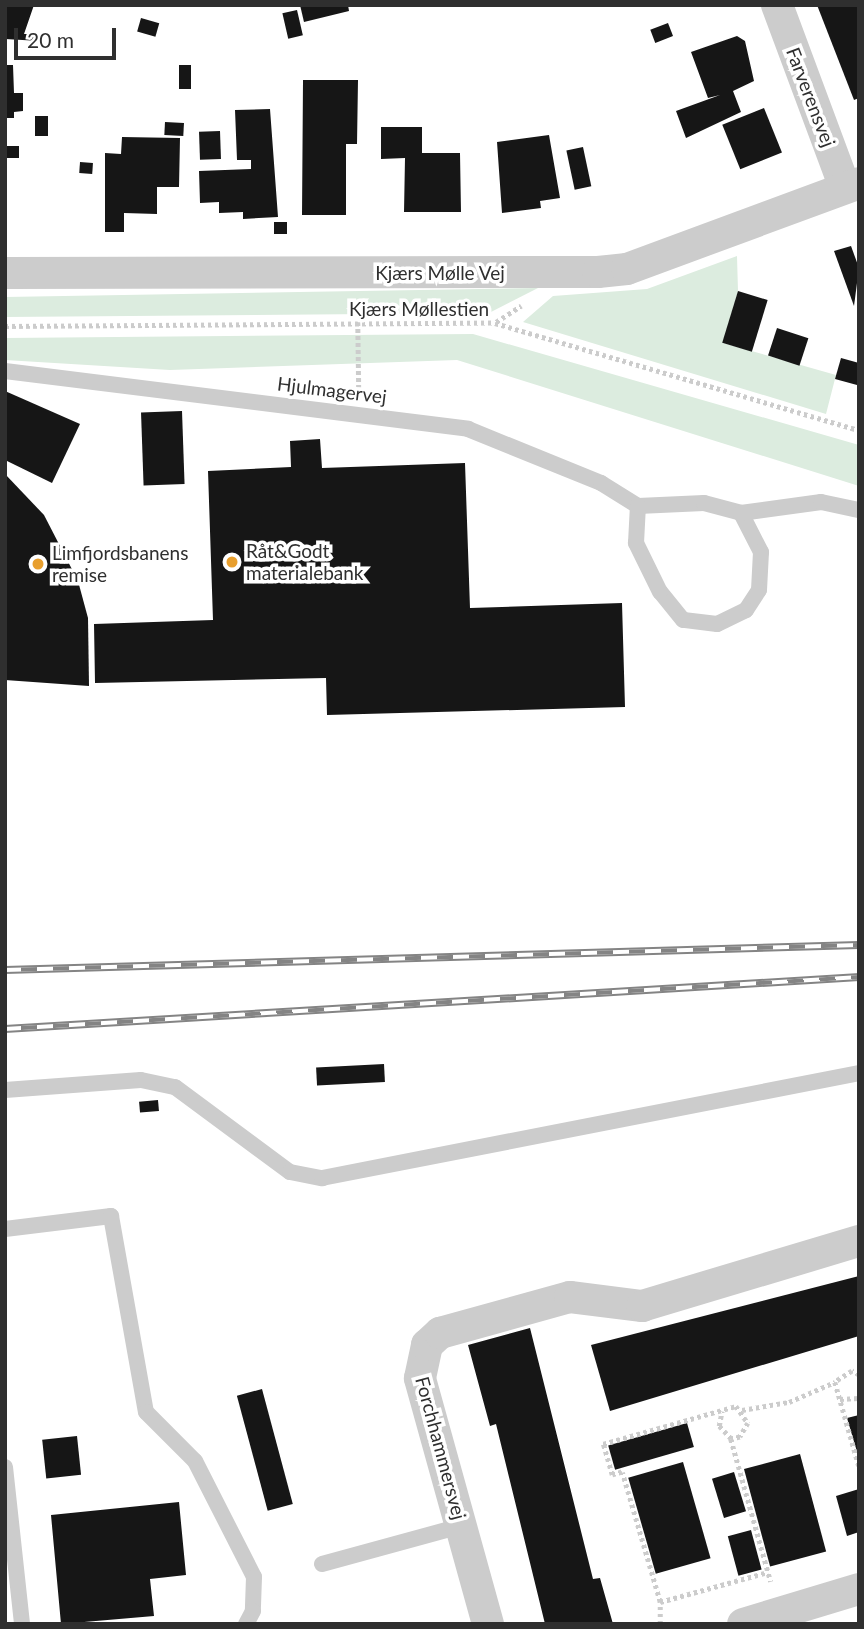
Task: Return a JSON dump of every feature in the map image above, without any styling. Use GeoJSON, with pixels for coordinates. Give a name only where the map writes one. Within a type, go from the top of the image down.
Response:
{"type":"FeatureCollection","features":[{"type":"Feature","properties":{"kind":"street","name":"Farverensvej"},"geometry":{"type":"LineString","coordinates":[[777,5],[852,186]]}},
{"type":"Feature","properties":{"kind":"street","name":"Kjærs Mølle Vej"},"geometry":{"type":"LineString","coordinates":[[5,273],[598,272],[627,268],[852,186]]}},
{"type":"Feature","properties":{"kind":"street","name":"Forchhammersvej"},"geometry":{"type":"LineString","coordinates":[[488,1624],[420,1377],[420,1360],[440,1333],[570,1297],[642,1306],[859,1241]]}},
{"type":"Feature","properties":{"kind":"street"},"geometry":{"type":"LineString","coordinates":[[743,1624],[859,1589]]}},
{"type":"Feature","properties":{"kind":"lane","name":"Hjulmagervej"},"geometry":{"type":"LineString","coordinates":[[5,371],[468,429],[601,483],[638,506]]}},
{"type":"Feature","properties":{"kind":"lane"},"geometry":{"type":"LineString","coordinates":[[741,513],[761,552],[759,590],[746,610],[717,624],[683,620],[660,592],[636,542],[638,506],[704,503],[741,513],[821,502],[859,510]]}},
{"type":"Feature","properties":{"kind":"lane"},"geometry":{"type":"LineString","coordinates":[[5,1090],[141,1080],[175,1087],[289,1172],[322,1178],[859,1073]]}},
{"type":"Feature","properties":{"kind":"lane"},"geometry":{"type":"LineString","coordinates":[[5,1229],[111,1216],[146,1412],[195,1461],[254,1577],[254,1611],[246,1624]]}},
{"type":"Feature","properties":{"kind":"lane"},"geometry":{"type":"LineString","coordinates":[[5,1466],[22,1624]]}},
{"type":"Feature","properties":{"kind":"lane"},"geometry":{"type":"LineString","coordinates":[[322,1564],[461,1526]]}},
{"type":"Feature","properties":{"kind":"path"},"geometry":{"type":"LineString","coordinates":[[358,322],[358,414]]}},
{"type":"Feature","properties":{"kind":"path","name":"Kjærs Møllestien"},"geometry":{"type":"LineString","coordinates":[[5,326],[495,323],[859,430]]}},
{"type":"Feature","properties":{"kind":"path"},"geometry":{"type":"LineString","coordinates":[[660,1624],[660,1602],[622,1472],[612,1475],[603,1444],[723,1411],[789,1402],[835,1382],[852,1371],[859,1375]]}},
{"type":"Feature","properties":{"kind":"path"},"geometry":{"type":"LineString","coordinates":[[835,1382],[859,1466]]}},
{"type":"Feature","properties":{"kind":"path"},"geometry":{"type":"LineString","coordinates":[[839,1399],[859,1398]]}},
{"type":"Feature","properties":{"kind":"path"},"geometry":{"type":"LineString","coordinates":[[731,1439],[746,1431],[742,1410]]}},
{"type":"Feature","properties":{"kind":"path"},"geometry":{"type":"LineString","coordinates":[[723,1411],[719,1426],[731,1439],[780,1613]]}},
{"type":"Feature","properties":{"kind":"path"},"geometry":{"type":"LineString","coordinates":[[660,1602],[768,1572]]}},
{"type":"Feature","properties":{"kind":"green space"},"geometry":{"type":"Polygon","coordinates":[[[737,256],[738,291],[723,343],[836,375],[826,414],[523,322],[553,296],[647,289],[737,256]]]}},
{"type":"Feature","properties":{"kind":"green space"},"geometry":{"type":"Polygon","coordinates":[[[538,288],[489,313],[5,317],[5,297],[538,288]]]}},
{"type":"Feature","properties":{"kind":"green space"},"geometry":{"type":"Polygon","coordinates":[[[473,334],[859,445],[859,486],[457,360],[170,370],[5,360],[5,338],[473,334]]]}},
{"type":"Feature","properties":{"kind":"building"},"geometry":{"type":"Polygon","coordinates":[[[5,5],[34,5],[24,34],[40,34],[40,41],[5,39],[5,5]]]}},
{"type":"Feature","properties":{"kind":"building"},"geometry":{"type":"Polygon","coordinates":[[[300,5],[348,5],[349,11],[304,22],[300,5]]]}},
{"type":"Feature","properties":{"kind":"building"},"geometry":{"type":"Polygon","coordinates":[[[817,5],[859,5],[859,98],[854,100],[817,5]]]}},
{"type":"Feature","properties":{"kind":"building"},"geometry":{"type":"Polygon","coordinates":[[[297,10],[303,35],[288,39],[282,13],[297,10]]]}},
{"type":"Feature","properties":{"kind":"building"},"geometry":{"type":"Polygon","coordinates":[[[141,18],[159,23],[155,37],[137,31],[141,18]]]}},
{"type":"Feature","properties":{"kind":"building"},"geometry":{"type":"Polygon","coordinates":[[[668,23],[673,36],[655,43],[650,30],[668,23]]]}},
{"type":"Feature","properties":{"kind":"building"},"geometry":{"type":"Polygon","coordinates":[[[737,36],[745,41],[754,81],[733,91],[741,112],[686,138],[676,111],[720,95],[708,98],[691,52],[737,36]]]}},
{"type":"Feature","properties":{"kind":"building"},"geometry":{"type":"Polygon","coordinates":[[[5,65],[13,65],[14,93],[23,93],[23,111],[14,112],[14,118],[5,118],[5,65]]]}},
{"type":"Feature","properties":{"kind":"building"},"geometry":{"type":"Polygon","coordinates":[[[179,65],[191,65],[191,89],[179,89],[179,65]]]}},
{"type":"Feature","properties":{"kind":"building"},"geometry":{"type":"Polygon","coordinates":[[[303,80],[358,80],[357,144],[346,144],[346,215],[302,215],[303,80]]]}},
{"type":"Feature","properties":{"kind":"building"},"geometry":{"type":"Polygon","coordinates":[[[764,108],[782,153],[740,169],[722,125],[764,108]]]}},
{"type":"Feature","properties":{"kind":"building"},"geometry":{"type":"Polygon","coordinates":[[[270,109],[278,217],[243,219],[243,212],[219,213],[219,202],[200,203],[199,171],[251,169],[251,160],[237,160],[235,110],[270,109]]]}},
{"type":"Feature","properties":{"kind":"building"},"geometry":{"type":"Polygon","coordinates":[[[35,116],[48,116],[48,136],[35,136],[35,116]]]}},
{"type":"Feature","properties":{"kind":"building"},"geometry":{"type":"Polygon","coordinates":[[[165,122],[184,123],[183,136],[164,135],[165,122]]]}},
{"type":"Feature","properties":{"kind":"building"},"geometry":{"type":"Polygon","coordinates":[[[381,127],[422,127],[422,153],[460,153],[461,212],[404,212],[405,158],[381,159],[381,127]]]}},
{"type":"Feature","properties":{"kind":"building"},"geometry":{"type":"Polygon","coordinates":[[[220,131],[221,159],[200,160],[199,132],[220,131]]]}},
{"type":"Feature","properties":{"kind":"building"},"geometry":{"type":"Polygon","coordinates":[[[549,135],[560,198],[540,201],[541,208],[502,213],[497,142],[549,135]]]}},
{"type":"Feature","properties":{"kind":"building"},"geometry":{"type":"Polygon","coordinates":[[[122,137],[180,138],[179,187],[157,187],[157,214],[124,213],[124,232],[105,232],[105,153],[121,154],[122,137]]]}},
{"type":"Feature","properties":{"kind":"building"},"geometry":{"type":"Polygon","coordinates":[[[5,146],[19,146],[19,158],[5,158],[5,146]]]}},
{"type":"Feature","properties":{"kind":"building"},"geometry":{"type":"Polygon","coordinates":[[[583,147],[591,186],[575,190],[566,151],[583,147]]]}},
{"type":"Feature","properties":{"kind":"building"},"geometry":{"type":"Polygon","coordinates":[[[80,162],[93,163],[92,174],[79,173],[80,162]]]}},
{"type":"Feature","properties":{"kind":"building"},"geometry":{"type":"Polygon","coordinates":[[[274,222],[287,222],[287,234],[274,234],[274,222]]]}},
{"type":"Feature","properties":{"kind":"building"},"geometry":{"type":"Polygon","coordinates":[[[851,246],[859,268],[854,306],[834,251],[851,246]]]}},
{"type":"Feature","properties":{"kind":"building"},"geometry":{"type":"Polygon","coordinates":[[[738,291],[768,300],[752,352],[722,343],[738,291]]]}},
{"type":"Feature","properties":{"kind":"building"},"geometry":{"type":"Polygon","coordinates":[[[777,328],[808,338],[799,366],[768,356],[777,328]]]}},
{"type":"Feature","properties":{"kind":"building"},"geometry":{"type":"Polygon","coordinates":[[[841,358],[859,363],[857,385],[835,379],[841,358]]]}},
{"type":"Feature","properties":{"kind":"building"},"geometry":{"type":"Polygon","coordinates":[[[5,391],[80,424],[52,483],[5,460],[5,391]]]}},
{"type":"Feature","properties":{"kind":"building"},"geometry":{"type":"Polygon","coordinates":[[[182,411],[185,484],[144,485],[141,412],[182,411]]]}},
{"type":"Feature","properties":{"kind":"building"},"geometry":{"type":"Polygon","coordinates":[[[320,439],[322,468],[465,463],[470,608],[622,603],[625,707],[327,715],[326,678],[95,683],[94,624],[213,620],[208,471],[291,467],[290,441],[320,439]]]}},
{"type":"Feature","properties":{"kind":"building","name":"Limfjordsbanens remise"},"geometry":{"type":"Polygon","coordinates":[[[5,474],[44,515],[78,581],[88,618],[89,686],[5,680],[5,474]]]}},
{"type":"Feature","properties":{"kind":"building"},"geometry":{"type":"Polygon","coordinates":[[[384,1064],[385,1082],[317,1086],[316,1068],[384,1064]]]}},
{"type":"Feature","properties":{"kind":"building"},"geometry":{"type":"Polygon","coordinates":[[[158,1100],[159,1111],[140,1113],[139,1102],[158,1100]]]}},
{"type":"Feature","properties":{"kind":"building"},"geometry":{"type":"Polygon","coordinates":[[[859,1276],[859,1336],[610,1411],[591,1345],[859,1276]]]}},
{"type":"Feature","properties":{"kind":"building"},"geometry":{"type":"Polygon","coordinates":[[[530,1328],[593,1579],[600,1578],[613,1624],[545,1624],[496,1424],[490,1426],[468,1345],[530,1328]]]}},
{"type":"Feature","properties":{"kind":"building"},"geometry":{"type":"Polygon","coordinates":[[[262,1389],[293,1504],[268,1511],[237,1396],[262,1389]]]}},
{"type":"Feature","properties":{"kind":"building"},"geometry":{"type":"Polygon","coordinates":[[[859,1415],[859,1455],[858,1455],[847,1418],[859,1415]]]}},
{"type":"Feature","properties":{"kind":"building"},"geometry":{"type":"Polygon","coordinates":[[[687,1423],[694,1447],[615,1470],[608,1446],[687,1423]]]}},
{"type":"Feature","properties":{"kind":"building"},"geometry":{"type":"Polygon","coordinates":[[[77,1436],[81,1475],[46,1478],[42,1440],[77,1436]]]}},
{"type":"Feature","properties":{"kind":"building"},"geometry":{"type":"Polygon","coordinates":[[[800,1454],[826,1552],[770,1567],[744,1469],[800,1454]]]}},
{"type":"Feature","properties":{"kind":"building"},"geometry":{"type":"Polygon","coordinates":[[[683,1462],[711,1558],[656,1574],[628,1478],[683,1462]]]}},
{"type":"Feature","properties":{"kind":"building"},"geometry":{"type":"Polygon","coordinates":[[[734,1472],[746,1511],[724,1518],[712,1479],[734,1472]]]}},
{"type":"Feature","properties":{"kind":"building"},"geometry":{"type":"Polygon","coordinates":[[[859,1489],[859,1532],[847,1536],[836,1496],[859,1489]]]}},
{"type":"Feature","properties":{"kind":"building"},"geometry":{"type":"Polygon","coordinates":[[[179,1502],[186,1575],[150,1579],[154,1616],[61,1624],[51,1515],[179,1502]]]}},
{"type":"Feature","properties":{"kind":"building"},"geometry":{"type":"Polygon","coordinates":[[[751,1530],[762,1570],[738,1576],[728,1536],[751,1530]]]}},
{"type":"Feature","properties":{"kind":"railway"},"geometry":{"type":"LineString","coordinates":[[5,970],[859,945]]}},
{"type":"Feature","properties":{"kind":"railway"},"geometry":{"type":"LineString","coordinates":[[5,1029],[859,977]]}},
{"type":"Feature","properties":{"kind":"place","name":"Råt&Godt materialebank"},"geometry":{"type":"Point","coordinates":[232,562]}},
{"type":"Feature","properties":{"kind":"place","name":"Limfjordsbanens remise"},"geometry":{"type":"Point","coordinates":[38,564]}}]}
